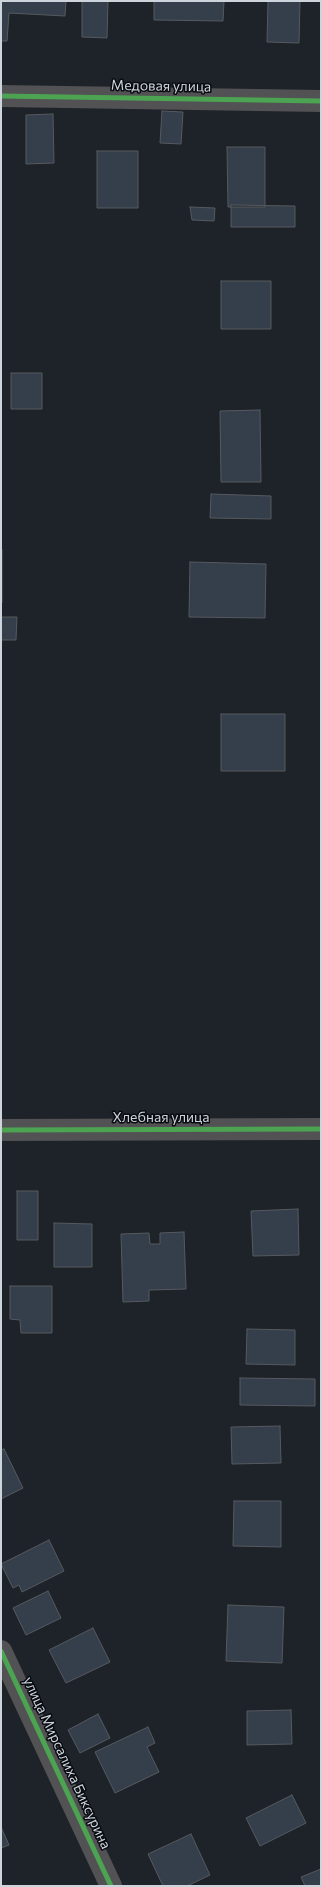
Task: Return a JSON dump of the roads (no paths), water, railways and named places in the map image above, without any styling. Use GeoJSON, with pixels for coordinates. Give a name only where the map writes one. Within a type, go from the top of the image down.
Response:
{"type":"FeatureCollection","features":[{"type":"Feature","properties":{"kind":"street","name":"Медовая улица"},"geometry":{"type":"LineString","coordinates":[[1,96],[321,101]]}},
{"type":"Feature","properties":{"kind":"street","name":"Хлебная улица"},"geometry":{"type":"LineString","coordinates":[[1,1130],[321,1129]]}},
{"type":"Feature","properties":{"kind":"street","name":"улица Мирсалиха Биксурина"},"geometry":{"type":"LineString","coordinates":[[1,1651],[111,1886]]}}]}
